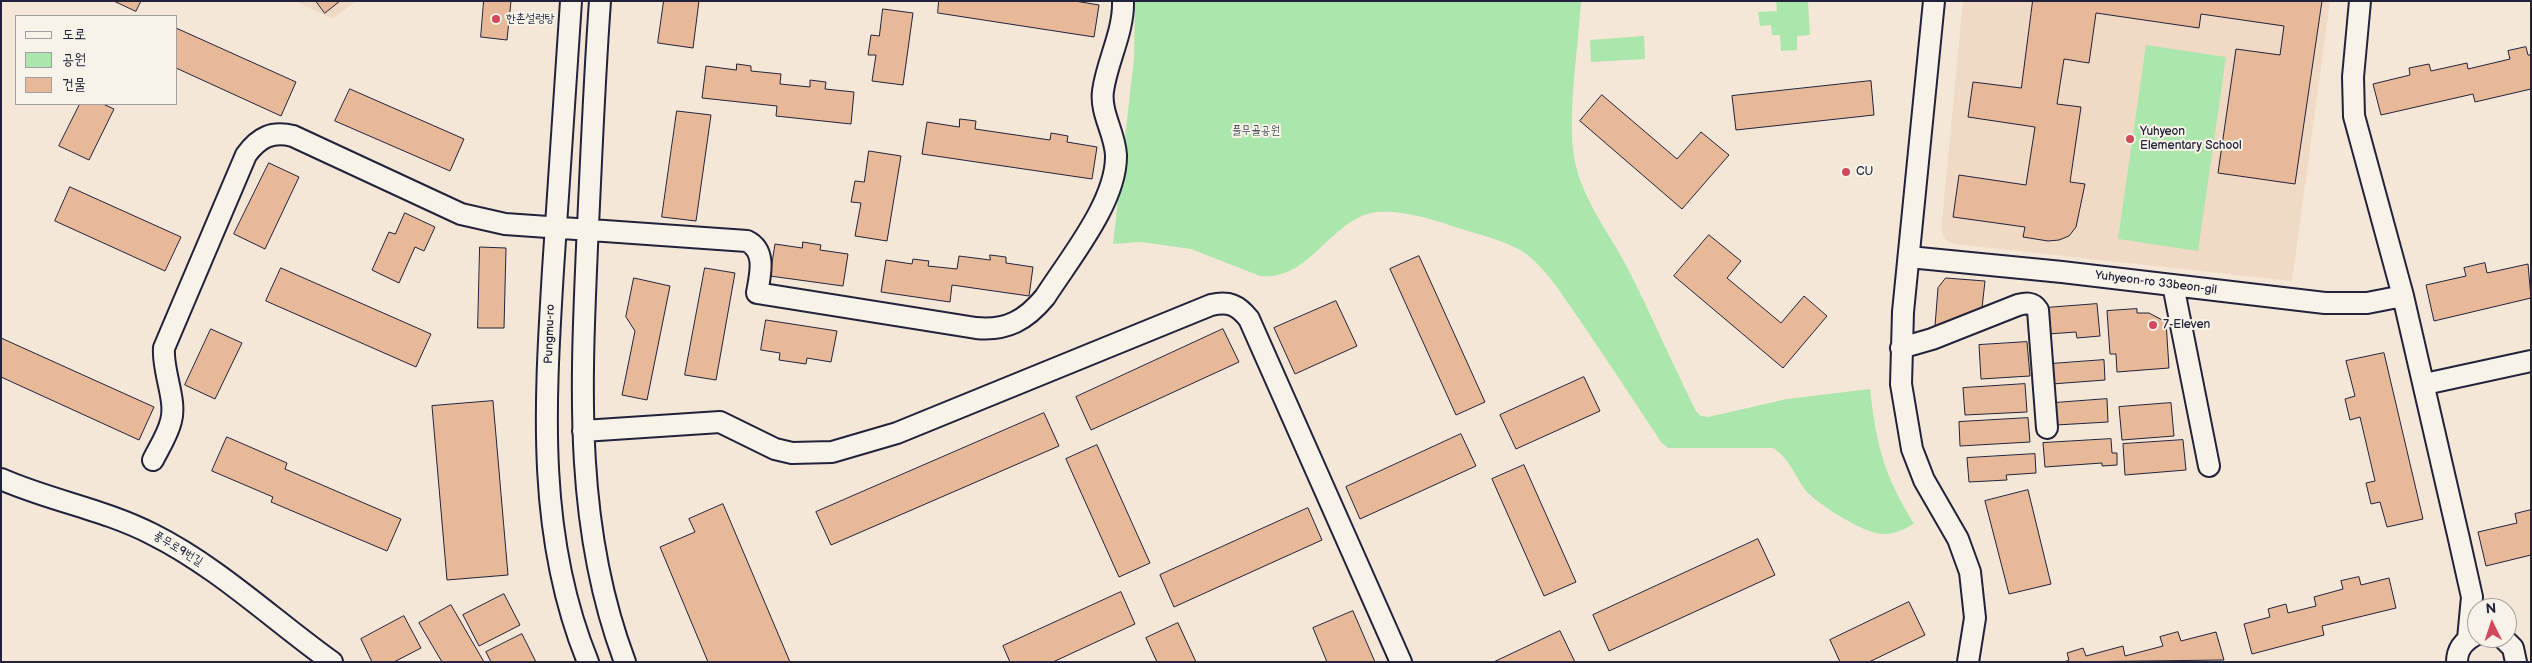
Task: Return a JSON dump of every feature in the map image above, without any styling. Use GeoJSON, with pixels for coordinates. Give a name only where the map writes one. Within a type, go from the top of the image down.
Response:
{"type":"FeatureCollection","features":[{"type":"Feature","properties":{"kind":"street","name":"Pungmu-ro"},"geometry":{"type":"LineString","coordinates":[[571,1],[556,226],[547,410],[547,478],[557,557],[569,604],[588,662]]}},
{"type":"Feature","properties":{"kind":"street"},"geometry":{"type":"LineString","coordinates":[[600,1],[583,333],[583,431],[588,512],[597,570],[626,662]]}},
{"type":"Feature","properties":{"kind":"street"},"geometry":{"type":"LineString","coordinates":[[153,460],[171,421],[172,410],[163,357],[164,348],[246,155],[262,138],[271,134],[293,136],[461,214],[505,224],[747,240],[759,252],[760,270],[757,293],[990,330],[1012,325],[1024,318],[1045,297],[1111,188],[1115,149],[1104,110],[1103,92],[1121,22],[1123,1]]}},
{"type":"Feature","properties":{"kind":"street"},"geometry":{"type":"LineString","coordinates":[[1934,1],[1901,348],[1901,384],[1912,449],[1924,480],[1958,539],[1970,572],[1975,618],[1968,662]]}},
{"type":"Feature","properties":{"kind":"street"},"geometry":{"type":"LineString","coordinates":[[2360,1],[2353,76],[2354,116],[2403,296],[2474,598]]}},
{"type":"Feature","properties":{"kind":"street","name":"Yuhyeon-ro 33beon-gil"},"geometry":{"type":"LineString","coordinates":[[1909,257],[2007,266],[2338,304],[2366,303],[2403,296]]}},
{"type":"Feature","properties":{"kind":"street"},"geometry":{"type":"LineString","coordinates":[[2173,285],[2209,466]]}},
{"type":"Feature","properties":{"kind":"street"},"geometry":{"type":"LineString","coordinates":[[583,431],[720,422],[775,449],[792,453],[832,452],[856,447],[897,433],[1211,305],[1222,302],[1233,304],[1249,319],[1400,662]]}},
{"type":"Feature","properties":{"kind":"street"},"geometry":{"type":"LineString","coordinates":[[1901,348],[1932,339],[2018,305],[2025,303],[2035,306],[2038,310],[2047,428]]}},
{"type":"Feature","properties":{"kind":"street"},"geometry":{"type":"LineString","coordinates":[[2424,384],[2531,361]]}},
{"type":"Feature","properties":{"kind":"street","name":"풍무로9번길"},"geometry":{"type":"LineString","coordinates":[[1,479],[38,494],[116,517],[181,550],[222,578],[332,662]]}},
{"type":"Feature","properties":{"kind":"street"},"geometry":{"type":"LineString","coordinates":[[2456,660],[2467,644]]}},
{"type":"Feature","properties":{"kind":"shaded area"},"geometry":{"type":"Polygon","coordinates":[[[295,1],[356,1],[332,19],[295,1]]]}},
{"type":"Feature","properties":{"kind":"shaded area","name":"Yuhyeon Elementary School"},"geometry":{"type":"Polygon","coordinates":[[[1963,1],[2330,1],[2292,281],[1955,244],[1946,241],[1942,233],[1942,221],[1963,1]]]}},
{"type":"Feature","properties":{"kind":"green space","name":"풀무골공원"},"geometry":{"type":"Polygon","coordinates":[[[1135,1],[1581,1],[1572,114],[1573,150],[1576,166],[1594,211],[1627,267],[1696,411],[1701,416],[1708,417],[1787,399],[1870,389],[1875,428],[1883,459],[1903,506],[1914,524],[1890,534],[1882,534],[1854,524],[1822,505],[1808,493],[1784,457],[1773,448],[1668,448],[1661,442],[1579,319],[1544,271],[1522,251],[1491,238],[1420,217],[1376,212],[1353,221],[1304,262],[1291,270],[1276,275],[1260,276],[1191,249],[1141,242],[1113,244],[1134,58],[1135,1]]]}},
{"type":"Feature","properties":{"kind":"green space"},"geometry":{"type":"Polygon","coordinates":[[[1776,1],[1808,1],[1810,35],[1797,36],[1797,50],[1781,51],[1780,35],[1772,35],[1771,25],[1760,26],[1758,12],[1777,11],[1776,1]]]}},
{"type":"Feature","properties":{"kind":"green space"},"geometry":{"type":"Polygon","coordinates":[[[1644,36],[1645,59],[1591,62],[1590,40],[1644,36]]]}},
{"type":"Feature","properties":{"kind":"green space"},"geometry":{"type":"Polygon","coordinates":[[[2146,45],[2226,57],[2198,251],[2118,239],[2146,45]]]}},
{"type":"Feature","properties":{"kind":"building"},"geometry":{"type":"Polygon","coordinates":[[[114,1],[141,1],[136,11],[114,1]]]}},
{"type":"Feature","properties":{"kind":"building"},"geometry":{"type":"Polygon","coordinates":[[[316,1],[340,1],[325,13],[316,1]]]}},
{"type":"Feature","properties":{"kind":"building","name":"한촌설렁탕"},"geometry":{"type":"Polygon","coordinates":[[[484,1],[511,1],[507,40],[481,37],[484,1]]]}},
{"type":"Feature","properties":{"kind":"building"},"geometry":{"type":"Polygon","coordinates":[[[664,1],[699,1],[693,48],[658,43],[664,1]]]}},
{"type":"Feature","properties":{"kind":"building"},"geometry":{"type":"Polygon","coordinates":[[[939,1],[1075,1],[1099,5],[1094,37],[938,13],[939,1]]]}},
{"type":"Feature","properties":{"kind":"building"},"geometry":{"type":"Polygon","coordinates":[[[2033,1],[2322,1],[2295,184],[2218,173],[2236,49],[2280,55],[2284,26],[2201,14],[2199,28],[2096,13],[2089,63],[2064,59],[2057,104],[2081,107],[2070,182],[2085,184],[2076,227],[2069,236],[2059,240],[2048,241],[2023,237],[2025,227],[1953,217],[1959,175],[2026,185],[2035,127],[1968,117],[1973,82],[2021,88],[2033,1]]]}},
{"type":"Feature","properties":{"kind":"building"},"geometry":{"type":"Polygon","coordinates":[[[883,9],[913,13],[903,85],[872,81],[876,55],[868,55],[871,35],[879,36],[883,9]]]}},
{"type":"Feature","properties":{"kind":"building"},"geometry":{"type":"Polygon","coordinates":[[[178,29],[296,82],[281,116],[178,69],[178,29]]]}},
{"type":"Feature","properties":{"kind":"building"},"geometry":{"type":"Polygon","coordinates":[[[2526,47],[2528,55],[2531,55],[2531,89],[2475,102],[2473,94],[2381,115],[2373,84],[2410,75],[2409,68],[2429,64],[2431,71],[2467,63],[2468,69],[2510,59],[2508,51],[2526,47]]]}},
{"type":"Feature","properties":{"kind":"building"},"geometry":{"type":"Polygon","coordinates":[[[737,64],[751,66],[751,71],[781,74],[780,84],[810,87],[810,80],[826,82],[825,89],[854,92],[851,124],[776,116],[777,106],[702,98],[706,66],[736,70],[737,64]]]}},
{"type":"Feature","properties":{"kind":"building"},"geometry":{"type":"Polygon","coordinates":[[[1871,81],[1874,115],[1736,130],[1732,96],[1871,81]]]}},
{"type":"Feature","properties":{"kind":"building"},"geometry":{"type":"Polygon","coordinates":[[[350,89],[464,139],[450,171],[335,121],[350,89]]]}},
{"type":"Feature","properties":{"kind":"building"},"geometry":{"type":"Polygon","coordinates":[[[1602,95],[1677,159],[1701,132],[1729,155],[1682,209],[1580,121],[1602,95]]]}},
{"type":"Feature","properties":{"kind":"building"},"geometry":{"type":"Polygon","coordinates":[[[80,105],[105,105],[114,109],[89,160],[59,146],[80,105]]]}},
{"type":"Feature","properties":{"kind":"building"},"geometry":{"type":"Polygon","coordinates":[[[677,111],[711,115],[696,221],[662,217],[677,111]]]}},
{"type":"Feature","properties":{"kind":"building"},"geometry":{"type":"Polygon","coordinates":[[[960,119],[976,121],[975,129],[1050,140],[1051,133],[1068,136],[1067,142],[1097,147],[1092,179],[922,154],[927,122],[959,127],[960,119]]]}},
{"type":"Feature","properties":{"kind":"building"},"geometry":{"type":"Polygon","coordinates":[[[869,151],[901,156],[887,241],[855,236],[861,203],[851,202],[855,181],[864,182],[869,151]]]}},
{"type":"Feature","properties":{"kind":"building"},"geometry":{"type":"Polygon","coordinates":[[[269,163],[299,177],[265,249],[234,234],[269,163]]]}},
{"type":"Feature","properties":{"kind":"building"},"geometry":{"type":"Polygon","coordinates":[[[70,187],[181,237],[165,271],[55,221],[70,187]]]}},
{"type":"Feature","properties":{"kind":"building"},"geometry":{"type":"Polygon","coordinates":[[[405,213],[435,227],[424,251],[415,247],[399,283],[372,270],[389,232],[395,234],[405,213]]]}},
{"type":"Feature","properties":{"kind":"building"},"geometry":{"type":"Polygon","coordinates":[[[1709,235],[1741,261],[1727,278],[1781,323],[1804,296],[1827,316],[1783,368],[1674,276],[1709,235]]]}},
{"type":"Feature","properties":{"kind":"building"},"geometry":{"type":"Polygon","coordinates":[[[803,242],[821,245],[820,250],[848,254],[843,286],[770,276],[775,244],[802,248],[803,242]]]}},
{"type":"Feature","properties":{"kind":"building"},"geometry":{"type":"Polygon","coordinates":[[[480,247],[506,248],[504,328],[478,328],[480,247]]]}},
{"type":"Feature","properties":{"kind":"building"},"geometry":{"type":"Polygon","coordinates":[[[990,255],[1006,257],[1006,263],[1033,267],[1029,296],[952,285],[950,302],[881,292],[886,260],[912,264],[913,259],[929,261],[928,266],[957,269],[959,256],[990,260],[990,255]]]}},
{"type":"Feature","properties":{"kind":"building"},"geometry":{"type":"Polygon","coordinates":[[[1419,256],[1485,402],[1456,415],[1390,269],[1419,256]]]}},
{"type":"Feature","properties":{"kind":"building"},"geometry":{"type":"Polygon","coordinates":[[[2485,263],[2487,273],[2528,264],[2531,298],[2434,321],[2426,285],[2466,276],[2464,268],[2485,263]]]}},
{"type":"Feature","properties":{"kind":"building"},"geometry":{"type":"Polygon","coordinates":[[[281,268],[431,334],[416,367],[266,301],[281,268]]]}},
{"type":"Feature","properties":{"kind":"building"},"geometry":{"type":"Polygon","coordinates":[[[705,268],[735,273],[716,380],[685,375],[705,268]]]}},
{"type":"Feature","properties":{"kind":"building"},"geometry":{"type":"Polygon","coordinates":[[[634,278],[670,286],[647,400],[622,395],[635,331],[626,317],[634,278]]]}},
{"type":"Feature","properties":{"kind":"building"},"geometry":{"type":"Polygon","coordinates":[[[1946,278],[1985,281],[1982,308],[1935,326],[1938,288],[1946,278]]]}},
{"type":"Feature","properties":{"kind":"building"},"geometry":{"type":"Polygon","coordinates":[[[1336,301],[1357,346],[1295,374],[1274,328],[1336,301]]]}},
{"type":"Feature","properties":{"kind":"building"},"geometry":{"type":"Polygon","coordinates":[[[2097,304],[2100,336],[2077,338],[2076,332],[2048,334],[2045,308],[2097,304]]]}},
{"type":"Feature","properties":{"kind":"building"},"geometry":{"type":"Polygon","coordinates":[[[2137,309],[2137,313],[2149,313],[2166,322],[2169,368],[2117,372],[2116,354],[2110,354],[2107,311],[2137,309]]]}},
{"type":"Feature","properties":{"kind":"building"},"geometry":{"type":"Polygon","coordinates":[[[766,320],[837,331],[831,362],[807,358],[806,364],[779,360],[780,353],[761,350],[766,320]]]}},
{"type":"Feature","properties":{"kind":"building"},"geometry":{"type":"Polygon","coordinates":[[[211,329],[242,343],[215,399],[185,385],[211,329]]]}},
{"type":"Feature","properties":{"kind":"building"},"geometry":{"type":"Polygon","coordinates":[[[1223,329],[1239,362],[1091,430],[1076,397],[1223,329]]]}},
{"type":"Feature","properties":{"kind":"building"},"geometry":{"type":"Polygon","coordinates":[[[1,338],[154,407],[139,440],[1,377],[1,338]]]}},
{"type":"Feature","properties":{"kind":"building"},"geometry":{"type":"Polygon","coordinates":[[[2027,342],[2030,376],[1981,379],[1979,345],[2027,342]]]}},
{"type":"Feature","properties":{"kind":"building"},"geometry":{"type":"Polygon","coordinates":[[[2384,353],[2423,519],[2387,527],[2380,502],[2371,504],[2366,483],[2375,481],[2360,417],[2350,420],[2345,399],[2355,396],[2346,361],[2384,353]]]}},
{"type":"Feature","properties":{"kind":"building"},"geometry":{"type":"Polygon","coordinates":[[[2104,360],[2105,380],[2052,384],[2050,364],[2104,360]]]}},
{"type":"Feature","properties":{"kind":"building"},"geometry":{"type":"Polygon","coordinates":[[[1584,377],[1600,411],[1516,449],[1500,415],[1584,377]]]}},
{"type":"Feature","properties":{"kind":"building"},"geometry":{"type":"Polygon","coordinates":[[[2025,384],[2027,412],[1965,415],[1963,388],[2025,384]]]}},
{"type":"Feature","properties":{"kind":"building"},"geometry":{"type":"Polygon","coordinates":[[[2107,399],[2108,422],[2056,425],[2054,403],[2107,399]]]}},
{"type":"Feature","properties":{"kind":"building"},"geometry":{"type":"Polygon","coordinates":[[[493,401],[508,575],[447,580],[432,406],[493,401]]]}},
{"type":"Feature","properties":{"kind":"building"},"geometry":{"type":"Polygon","coordinates":[[[2171,403],[2174,436],[2122,440],[2119,407],[2171,403]]]}},
{"type":"Feature","properties":{"kind":"building"},"geometry":{"type":"Polygon","coordinates":[[[1044,413],[1059,446],[831,545],[816,512],[1044,413]]]}},
{"type":"Feature","properties":{"kind":"building"},"geometry":{"type":"Polygon","coordinates":[[[2028,418],[2030,442],[1960,446],[1959,422],[2028,418]]]}},
{"type":"Feature","properties":{"kind":"building"},"geometry":{"type":"Polygon","coordinates":[[[1461,434],[1476,466],[1360,519],[1346,487],[1461,434]]]}},
{"type":"Feature","properties":{"kind":"building"},"geometry":{"type":"Polygon","coordinates":[[[227,437],[287,463],[285,469],[401,519],[387,551],[271,502],[273,497],[212,471],[227,437]]]}},
{"type":"Feature","properties":{"kind":"building"},"geometry":{"type":"Polygon","coordinates":[[[2111,439],[2112,453],[2117,453],[2117,465],[2102,466],[2102,463],[2045,467],[2043,443],[2111,439]]]}},
{"type":"Feature","properties":{"kind":"building"},"geometry":{"type":"Polygon","coordinates":[[[2183,440],[2186,470],[2125,475],[2123,444],[2183,440]]]}},
{"type":"Feature","properties":{"kind":"building"},"geometry":{"type":"Polygon","coordinates":[[[1097,445],[1150,563],[1119,577],[1066,459],[1097,445]]]}},
{"type":"Feature","properties":{"kind":"building"},"geometry":{"type":"Polygon","coordinates":[[[2035,454],[2036,473],[2006,475],[2007,480],[1969,482],[1967,458],[2035,454]]]}},
{"type":"Feature","properties":{"kind":"building"},"geometry":{"type":"Polygon","coordinates":[[[1524,465],[1576,582],[1544,596],[1492,479],[1524,465]]]}},
{"type":"Feature","properties":{"kind":"building"},"geometry":{"type":"Polygon","coordinates":[[[2028,490],[2051,584],[2009,594],[1985,501],[2028,490]]]}},
{"type":"Feature","properties":{"kind":"building"},"geometry":{"type":"Polygon","coordinates":[[[723,504],[790,662],[708,662],[660,547],[695,532],[689,519],[723,504]]]}},
{"type":"Feature","properties":{"kind":"building"},"geometry":{"type":"Polygon","coordinates":[[[1308,508],[1322,540],[1174,607],[1160,575],[1308,508]]]}},
{"type":"Feature","properties":{"kind":"building"},"geometry":{"type":"Polygon","coordinates":[[[2531,510],[2531,555],[2486,566],[2478,532],[2517,523],[2515,514],[2531,510]]]}},
{"type":"Feature","properties":{"kind":"building"},"geometry":{"type":"Polygon","coordinates":[[[1758,539],[1775,575],[1609,651],[1593,615],[1758,539]]]}},
{"type":"Feature","properties":{"kind":"building"},"geometry":{"type":"Polygon","coordinates":[[[2359,577],[2361,585],[2389,578],[2396,608],[2322,626],[2324,635],[2252,654],[2244,624],[2270,617],[2268,609],[2286,604],[2288,613],[2316,606],[2314,597],[2343,589],[2341,581],[2359,577]]]}},
{"type":"Feature","properties":{"kind":"building"},"geometry":{"type":"Polygon","coordinates":[[[1121,592],[1135,624],[1053,662],[1010,662],[1003,646],[1121,592]]]}},
{"type":"Feature","properties":{"kind":"building"},"geometry":{"type":"Polygon","coordinates":[[[504,594],[520,625],[479,646],[463,615],[504,594]]]}},
{"type":"Feature","properties":{"kind":"building"},"geometry":{"type":"Polygon","coordinates":[[[1909,602],[1925,635],[1869,662],[1840,662],[1830,640],[1909,602]]]}},
{"type":"Feature","properties":{"kind":"building"},"geometry":{"type":"Polygon","coordinates":[[[451,605],[484,662],[442,662],[419,623],[451,605]]]}},
{"type":"Feature","properties":{"kind":"building"},"geometry":{"type":"Polygon","coordinates":[[[1353,611],[1375,662],[1327,662],[1313,628],[1353,611]]]}},
{"type":"Feature","properties":{"kind":"building"},"geometry":{"type":"Polygon","coordinates":[[[404,616],[421,648],[394,662],[372,662],[361,639],[404,616]]]}},
{"type":"Feature","properties":{"kind":"building"},"geometry":{"type":"Polygon","coordinates":[[[1178,623],[1196,662],[1157,662],[1146,638],[1178,623]]]}},
{"type":"Feature","properties":{"kind":"building"},"geometry":{"type":"Polygon","coordinates":[[[1560,631],[1575,662],[1494,662],[1560,631]]]}},
{"type":"Feature","properties":{"kind":"building"},"geometry":{"type":"Polygon","coordinates":[[[2178,632],[2181,641],[2216,632],[2224,660],[2064,662],[2069,660],[2067,653],[2083,648],[2086,656],[2123,646],[2125,656],[2163,646],[2160,637],[2178,632]]]}},
{"type":"Feature","properties":{"kind":"building"},"geometry":{"type":"Polygon","coordinates":[[[522,634],[536,662],[491,662],[486,652],[522,634]]]}},
{"type":"Feature","properties":{"kind":"place","name":"한촌설렁탕"},"geometry":{"type":"Point","coordinates":[496,19]}},
{"type":"Feature","properties":{"kind":"place","name":"Yuhyeon Elementary School"},"geometry":{"type":"Point","coordinates":[2130,139]}},
{"type":"Feature","properties":{"kind":"place","name":"CU"},"geometry":{"type":"Point","coordinates":[1846,172]}},
{"type":"Feature","properties":{"kind":"place","name":"7-Eleven"},"geometry":{"type":"Point","coordinates":[2153,325]}}]}
